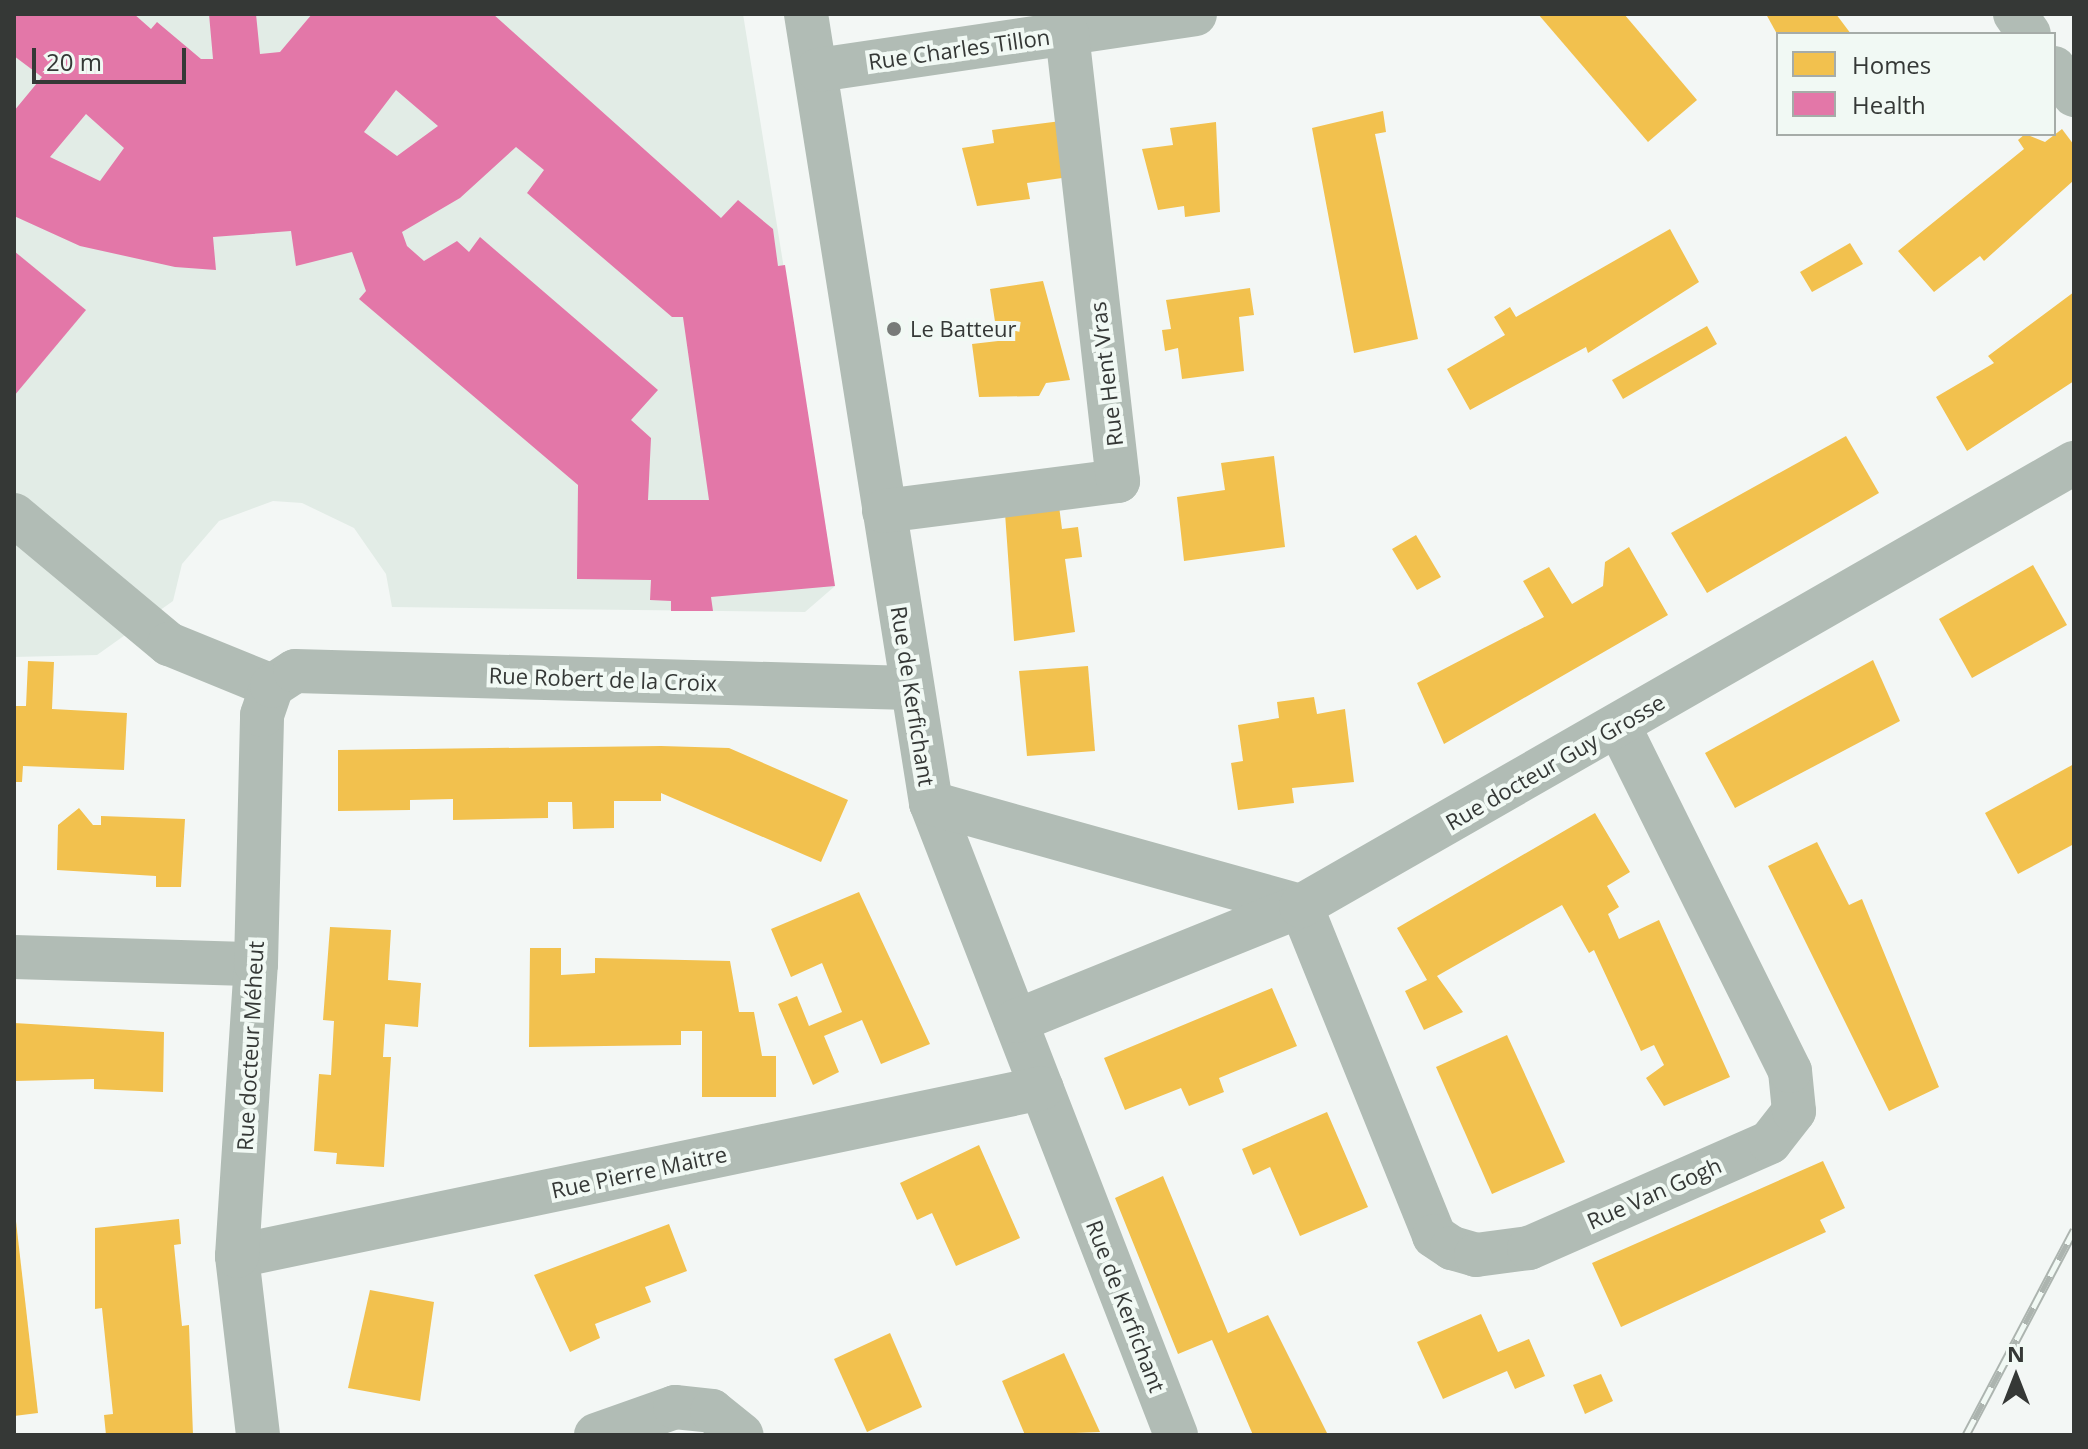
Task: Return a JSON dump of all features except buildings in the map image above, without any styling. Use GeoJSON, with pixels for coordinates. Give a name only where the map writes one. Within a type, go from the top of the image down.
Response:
{"type":"FeatureCollection","features":[{"type":"Feature","properties":{"kind":"street","name":"Rue de Kerfichant"},"geometry":{"type":"LineString","coordinates":[[806,14],[818,70],[931,803],[1176,1435]]}},
{"type":"Feature","properties":{"kind":"street","name":"Rue Charles Tillon"},"geometry":{"type":"LineString","coordinates":[[818,70],[1067,33],[1138,18],[1195,14]]}},
{"type":"Feature","properties":{"kind":"street"},"geometry":{"type":"LineString","coordinates":[[2015,14],[2028,32]]}},
{"type":"Feature","properties":{"kind":"street","name":"Rue Hent Vras"},"geometry":{"type":"LineString","coordinates":[[884,511],[1118,481],[1067,33]]}},
{"type":"Feature","properties":{"kind":"street"},"geometry":{"type":"LineString","coordinates":[[2056,71],[2074,95]]}},
{"type":"Feature","properties":{"kind":"street","name":"Rue docteur Guy Grosse"},"geometry":{"type":"LineString","coordinates":[[1016,1021],[1301,906],[2074,463]]}},
{"type":"Feature","properties":{"kind":"street"},"geometry":{"type":"LineString","coordinates":[[14,515],[169,644],[284,678]]}},
{"type":"Feature","properties":{"kind":"street","name":"Rue Robert de la Croix"},"geometry":{"type":"LineString","coordinates":[[284,678],[911,688]]}},
{"type":"Feature","properties":{"kind":"street","name":"Rue docteur Méheut"},"geometry":{"type":"LineString","coordinates":[[258,1435],[237,1256],[256,964],[262,715],[284,678]]}},
{"type":"Feature","properties":{"kind":"street","name":"Rue Van Gogh"},"geometry":{"type":"LineString","coordinates":[[1301,906],[1434,1236],[1452,1248],[1476,1255],[1529,1248],[1770,1142],[1794,1111],[1790,1071],[1619,726]]}},
{"type":"Feature","properties":{"kind":"street"},"geometry":{"type":"LineString","coordinates":[[931,803],[1301,906]]}},
{"type":"Feature","properties":{"kind":"street"},"geometry":{"type":"LineString","coordinates":[[14,957],[256,964]]}},
{"type":"Feature","properties":{"kind":"street","name":"Rue Pierre Maitre"},"geometry":{"type":"LineString","coordinates":[[237,1256],[1042,1088]]}},
{"type":"Feature","properties":{"kind":"street"},"geometry":{"type":"LineString","coordinates":[[596,1435],[675,1407],[712,1411],[742,1435]]}},
{"type":"Feature","properties":{"kind":"shaded area"},"geometry":{"type":"Polygon","coordinates":[[[14,14],[743,14],[835,586],[805,612],[392,607],[386,574],[354,528],[302,503],[273,501],[219,521],[182,564],[173,601],[97,655],[14,657],[14,14]]]}},
{"type":"Feature","properties":{"kind":"railway"},"geometry":{"type":"LineString","coordinates":[[1966,1435],[2074,1230]]}},
{"type":"Feature","properties":{"kind":"place","name":"Le Batteur"},"geometry":{"type":"Point","coordinates":[894,329]}}]}
